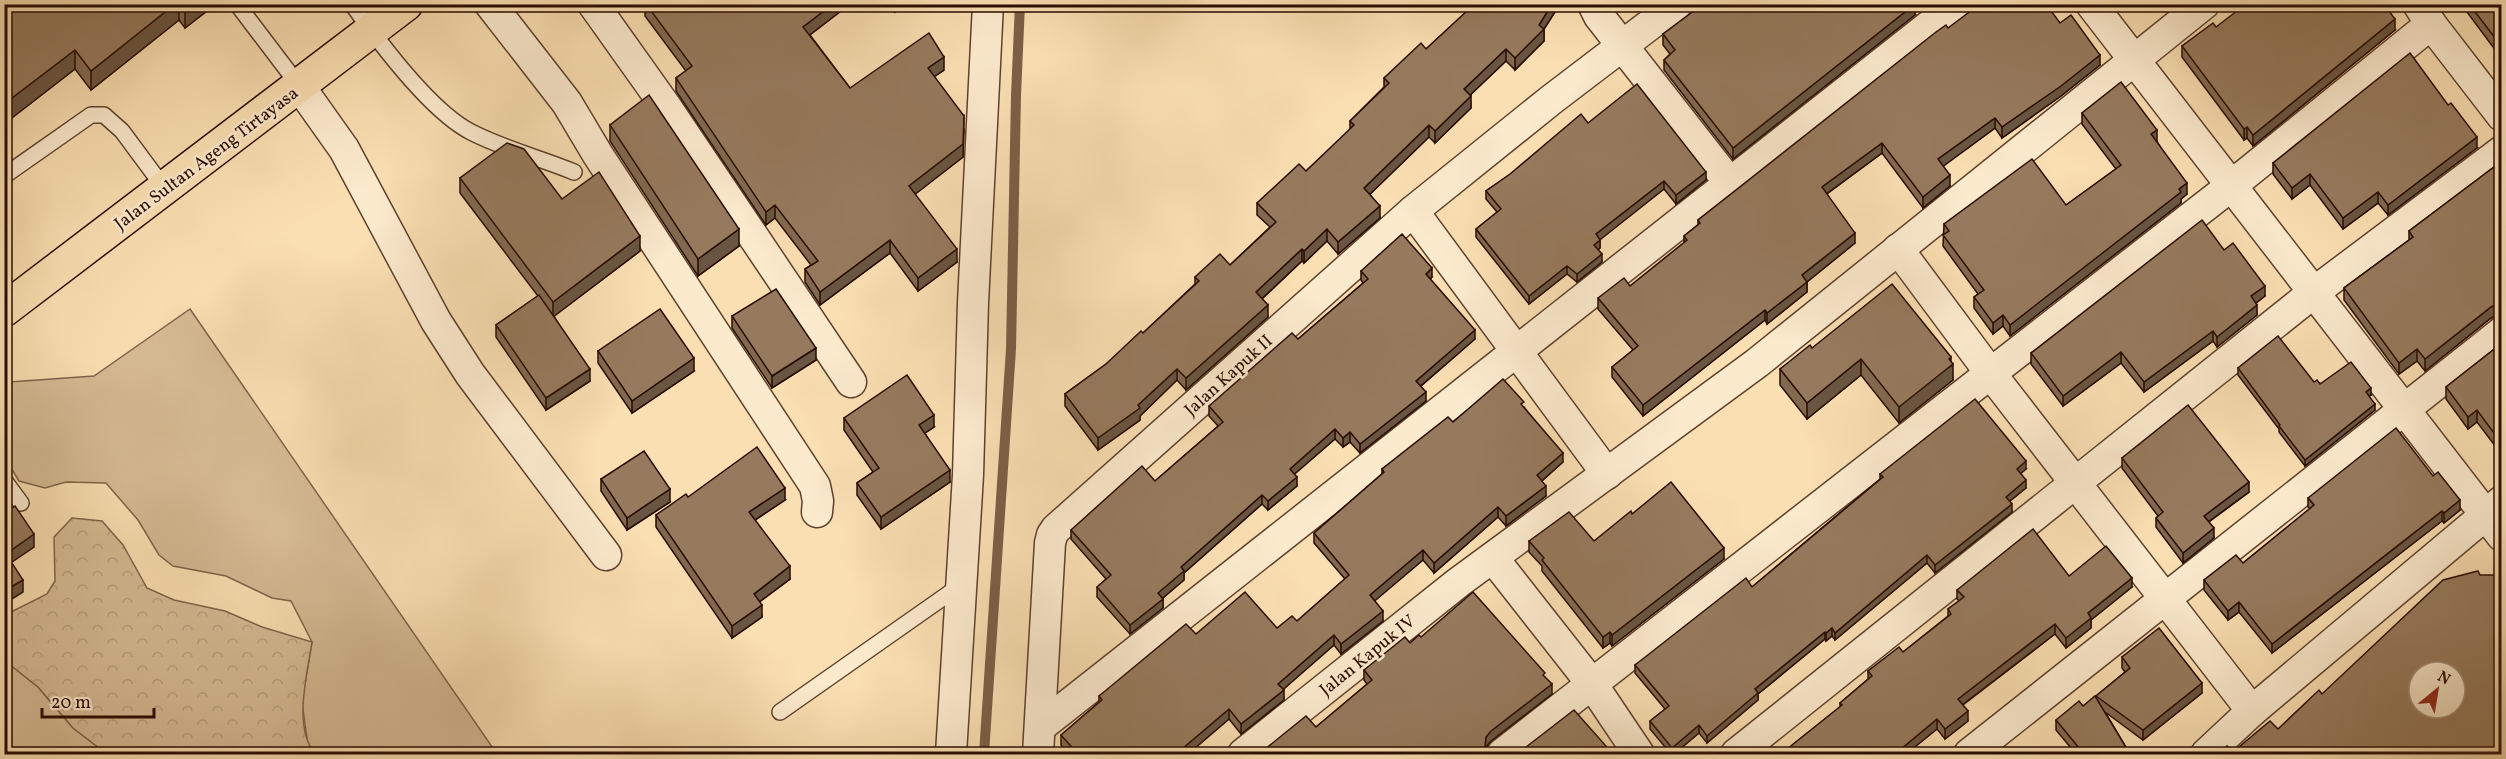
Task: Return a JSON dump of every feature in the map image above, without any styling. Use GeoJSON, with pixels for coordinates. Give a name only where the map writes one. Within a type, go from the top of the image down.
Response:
{"type":"FeatureCollection","features":[{"type":"Feature","properties":{"kind":"main road","name":"Jalan Sultan Ageng Tirtayasa"},"geometry":{"type":"LineString","coordinates":[[4,309],[300,87],[406,4]]}},
{"type":"Feature","properties":{"kind":"street"},"geometry":{"type":"LineString","coordinates":[[490,4],[567,103],[598,155],[815,486],[818,512]]}},
{"type":"Feature","properties":{"kind":"street"},"geometry":{"type":"LineString","coordinates":[[593,4],[667,108],[851,382]]}},
{"type":"Feature","properties":{"kind":"street"},"geometry":{"type":"LineString","coordinates":[[951,754],[968,475],[974,291],[988,4]]}},
{"type":"Feature","properties":{"kind":"street"},"geometry":{"type":"LineString","coordinates":[[1593,4],[1622,45],[1729,182]]}},
{"type":"Feature","properties":{"kind":"street","name":"Jalan Kapuk II"},"geometry":{"type":"LineString","coordinates":[[1039,741],[1050,543],[1056,530],[1413,211],[1677,4]]}},
{"type":"Feature","properties":{"kind":"street"},"geometry":{"type":"LineString","coordinates":[[1039,741],[1517,350],[1957,4]]}},
{"type":"Feature","properties":{"kind":"street"},"geometry":{"type":"LineString","coordinates":[[2091,4],[2402,409],[2496,517],[2252,711],[2206,754]]}},
{"type":"Feature","properties":{"kind":"street","name":"Jalan Kapuk IV"},"geometry":{"type":"LineString","coordinates":[[1243,754],[1459,582],[1757,363],[2204,4]]}},
{"type":"Feature","properties":{"kind":"street"},"geometry":{"type":"LineString","coordinates":[[1502,754],[2231,186],[2425,14],[2502,116]]}},
{"type":"Feature","properties":{"kind":"street"},"geometry":{"type":"LineString","coordinates":[[300,87],[344,148],[436,321],[470,374],[606,555]]}},
{"type":"Feature","properties":{"kind":"street"},"geometry":{"type":"LineString","coordinates":[[1736,754],[2313,293],[2502,151]]}},
{"type":"Feature","properties":{"kind":"street"},"geometry":{"type":"LineString","coordinates":[[1413,211],[1607,474]]}},
{"type":"Feature","properties":{"kind":"street"},"geometry":{"type":"LineString","coordinates":[[1898,249],[1991,374],[2252,711]]}},
{"type":"Feature","properties":{"kind":"street"},"geometry":{"type":"LineString","coordinates":[[1969,754],[2502,332]]}},
{"type":"Feature","properties":{"kind":"street"},"geometry":{"type":"LineString","coordinates":[[1493,558],[1592,684],[1639,754]]}},
{"type":"Feature","properties":{"kind":"lane"},"geometry":{"type":"LineString","coordinates":[[237,4],[300,87]]}},
{"type":"Feature","properties":{"kind":"lane"},"geometry":{"type":"LineString","coordinates":[[352,4],[413,82],[449,117],[470,131],[574,172]]}},
{"type":"Feature","properties":{"kind":"lane"},"geometry":{"type":"LineString","coordinates":[[4,176],[91,115],[104,115],[122,131],[165,189]]}},
{"type":"Feature","properties":{"kind":"lane"},"geometry":{"type":"LineString","coordinates":[[4,480],[21,503]]}},
{"type":"Feature","properties":{"kind":"lane"},"geometry":{"type":"LineString","coordinates":[[780,712],[961,585]]}},
{"type":"Feature","properties":{"kind":"green space"},"geometry":{"type":"Polygon","coordinates":[[[190,309],[497,754],[315,754],[308,746],[302,702],[312,642],[291,601],[272,598],[226,576],[173,566],[159,555],[138,520],[106,483],[66,482],[45,488],[19,481],[5,458],[5,385],[9,382],[94,376],[190,309]]]}},
{"type":"Feature","properties":{"kind":"green space"},"geometry":{"type":"Polygon","coordinates":[[[72,518],[102,521],[123,545],[147,588],[174,600],[225,611],[262,627],[312,642],[303,700],[303,715],[308,743],[315,754],[107,754],[73,728],[38,687],[4,660],[5,615],[47,594],[55,581],[54,537],[72,518]]]}},
{"type":"Feature","properties":{"kind":"green space"},"geometry":{"type":"Polygon","coordinates":[[[4,660],[38,687],[73,728],[107,754],[13,754],[5,743],[4,660]]]}},
{"type":"Feature","properties":{"kind":"building"},"geometry":{"type":"Polygon","coordinates":[[[4,4],[175,4],[91,71],[75,50],[4,104],[4,4]]]}},
{"type":"Feature","properties":{"kind":"building"},"geometry":{"type":"Polygon","coordinates":[[[646,4],[833,4],[803,27],[850,88],[929,33],[944,57],[928,68],[964,116],[963,144],[909,186],[957,249],[918,278],[890,240],[820,292],[805,269],[818,261],[775,205],[766,212],[676,78],[692,66],[646,4]]]}},
{"type":"Feature","properties":{"kind":"building"},"geometry":{"type":"Polygon","coordinates":[[[1467,4],[1552,4],[1539,25],[1544,29],[1515,58],[1506,49],[1464,89],[1471,96],[1435,131],[1429,125],[1364,188],[1380,206],[1338,242],[1327,229],[1304,251],[1302,249],[1256,292],[1268,305],[1186,378],[1177,369],[1138,405],[1140,408],[1098,438],[1065,394],[1106,364],[1141,331],[1143,333],[1199,281],[1195,277],[1220,254],[1230,265],[1276,222],[1257,203],[1299,164],[1306,171],[1354,125],[1350,121],[1389,83],[1384,78],[1421,43],[1426,49],[1468,10],[1465,7],[1467,4]]]}},
{"type":"Feature","properties":{"kind":"building"},"geometry":{"type":"Polygon","coordinates":[[[1703,4],[1915,4],[1733,148],[1664,60],[1675,50],[1663,34],[1703,4]]]}},
{"type":"Feature","properties":{"kind":"building"},"geometry":{"type":"Polygon","coordinates":[[[1980,4],[2046,4],[2060,23],[2071,15],[2100,55],[2061,86],[2002,127],[1995,118],[1938,159],[1950,175],[1923,197],[1882,143],[1822,187],[1855,233],[1802,275],[1807,282],[1767,313],[1765,310],[1643,405],[1612,367],[1638,346],[1598,298],[1624,278],[1630,286],[1687,240],[1684,236],[1700,223],[1698,220],[1936,32],[1946,25],[1948,28],[1980,4]]]}},
{"type":"Feature","properties":{"kind":"building"},"geometry":{"type":"Polygon","coordinates":[[[2246,4],[2384,4],[2395,19],[2253,135],[2247,127],[2244,129],[2182,46],[2213,23],[2216,27],[2246,4]]]}},
{"type":"Feature","properties":{"kind":"building"},"geometry":{"type":"Polygon","coordinates":[[[2469,4],[2502,4],[2502,47],[2469,4]]]}},
{"type":"Feature","properties":{"kind":"building"},"geometry":{"type":"Polygon","coordinates":[[[2410,53],[2448,105],[2451,103],[2477,137],[2388,205],[2378,192],[2343,218],[2310,174],[2292,188],[2273,163],[2410,53]]]}},
{"type":"Feature","properties":{"kind":"building"},"geometry":{"type":"Polygon","coordinates":[[[2121,82],[2157,130],[2151,134],[2187,183],[2179,189],[2181,192],[2010,325],[2003,315],[1993,323],[1974,297],[1984,290],[1943,235],[1949,231],[1944,224],[2032,159],[2066,205],[2121,165],[2082,113],[2121,82]]]}},
{"type":"Feature","properties":{"kind":"building"},"geometry":{"type":"Polygon","coordinates":[[[1637,84],[1706,172],[1676,195],[1664,181],[1596,234],[1600,240],[1594,245],[1602,254],[1577,274],[1567,266],[1529,296],[1476,229],[1501,209],[1486,191],[1510,174],[1581,114],[1588,123],[1637,84]]]}},
{"type":"Feature","properties":{"kind":"building"},"geometry":{"type":"Polygon","coordinates":[[[649,95],[739,229],[698,259],[610,125],[649,95]]]}},
{"type":"Feature","properties":{"kind":"building"},"geometry":{"type":"Polygon","coordinates":[[[507,143],[524,149],[562,199],[599,172],[640,236],[553,302],[460,178],[507,143]]]}},
{"type":"Feature","properties":{"kind":"building"},"geometry":{"type":"Polygon","coordinates":[[[2502,161],[2502,304],[2491,307],[2425,359],[2417,349],[2399,363],[2344,288],[2413,237],[2409,231],[2502,161]]]}},
{"type":"Feature","properties":{"kind":"building"},"geometry":{"type":"Polygon","coordinates":[[[2202,220],[2224,250],[2233,243],[2265,286],[2251,296],[2257,305],[2217,337],[2213,331],[2144,382],[2121,352],[2063,396],[2031,353],[2202,220]]]}},
{"type":"Feature","properties":{"kind":"building"},"geometry":{"type":"Polygon","coordinates":[[[1402,234],[1432,268],[1426,274],[1475,330],[1416,381],[1426,392],[1360,444],[1350,432],[1343,438],[1335,429],[1290,469],[1297,477],[1268,501],[1262,495],[1181,567],[1184,571],[1158,593],[1163,599],[1130,625],[1097,587],[1111,575],[1071,530],[1142,466],[1155,481],[1223,422],[1209,406],[1292,333],[1298,339],[1368,279],[1361,271],[1402,234]]]}},
{"type":"Feature","properties":{"kind":"building"},"geometry":{"type":"Polygon","coordinates":[[[1892,284],[1951,357],[1949,359],[1953,364],[1899,407],[1861,359],[1807,403],[1780,369],[1810,345],[1812,348],[1892,284]]]}},
{"type":"Feature","properties":{"kind":"building"},"geometry":{"type":"Polygon","coordinates":[[[776,289],[816,348],[772,376],[732,316],[776,289]]]}},
{"type":"Feature","properties":{"kind":"building"},"geometry":{"type":"Polygon","coordinates":[[[539,295],[590,369],[546,398],[496,325],[539,295]]]}},
{"type":"Feature","properties":{"kind":"building"},"geometry":{"type":"Polygon","coordinates":[[[660,309],[694,358],[632,401],[598,351],[660,309]]]}},
{"type":"Feature","properties":{"kind":"building"},"geometry":{"type":"Polygon","coordinates":[[[2278,336],[2314,382],[2317,380],[2320,384],[2351,362],[2371,388],[2366,392],[2375,404],[2305,460],[2238,368],[2278,336]]]}},
{"type":"Feature","properties":{"kind":"building"},"geometry":{"type":"Polygon","coordinates":[[[2502,343],[2502,444],[2477,410],[2468,417],[2446,387],[2502,343]]]}},
{"type":"Feature","properties":{"kind":"building"},"geometry":{"type":"Polygon","coordinates":[[[907,375],[934,415],[919,425],[950,470],[881,517],[857,483],[879,468],[844,418],[907,375]]]}},
{"type":"Feature","properties":{"kind":"building"},"geometry":{"type":"Polygon","coordinates":[[[1503,379],[1524,402],[1521,404],[1563,453],[1537,475],[1546,486],[1506,516],[1498,507],[1434,563],[1423,550],[1370,595],[1383,611],[1341,644],[1334,635],[1278,684],[1284,690],[1241,724],[1229,709],[1176,754],[1078,754],[1061,735],[1102,700],[1099,696],[1186,624],[1196,634],[1245,592],[1277,628],[1292,616],[1297,621],[1349,575],[1314,533],[1384,472],[1382,469],[1448,417],[1453,422],[1503,379]]]}},
{"type":"Feature","properties":{"kind":"building"},"geometry":{"type":"Polygon","coordinates":[[[1975,399],[2026,461],[2017,469],[2026,480],[2006,497],[2012,504],[1935,565],[1927,555],[1835,633],[1832,628],[1825,632],[1755,689],[1758,693],[1707,736],[1699,725],[1672,748],[1650,721],[1669,706],[1635,665],[1746,578],[1752,587],[1883,477],[1880,474],[1975,399]]]}},
{"type":"Feature","properties":{"kind":"building"},"geometry":{"type":"Polygon","coordinates":[[[2188,405],[2249,482],[2204,516],[2214,528],[2183,553],[2156,518],[2163,512],[2122,458],[2188,405]]]}},
{"type":"Feature","properties":{"kind":"building"},"geometry":{"type":"Polygon","coordinates":[[[2396,428],[2433,476],[2438,472],[2460,500],[2444,513],[2442,511],[2272,644],[2239,602],[2228,611],[2204,580],[2236,555],[2243,563],[2314,505],[2308,498],[2396,428]]]}},
{"type":"Feature","properties":{"kind":"building"},"geometry":{"type":"Polygon","coordinates":[[[757,447],[785,488],[749,512],[790,566],[754,594],[762,605],[732,626],[656,515],[686,494],[688,497],[757,447]]]}},
{"type":"Feature","properties":{"kind":"building"},"geometry":{"type":"Polygon","coordinates":[[[644,451],[670,489],[627,518],[601,479],[644,451]]]}},
{"type":"Feature","properties":{"kind":"building"},"geometry":{"type":"Polygon","coordinates":[[[1671,482],[1724,548],[1612,635],[1610,632],[1603,637],[1529,541],[1569,512],[1594,541],[1671,482]]]}},
{"type":"Feature","properties":{"kind":"building"},"geometry":{"type":"Polygon","coordinates":[[[15,506],[34,534],[6,554],[23,580],[4,591],[4,507],[7,511],[15,506]]]}},
{"type":"Feature","properties":{"kind":"building"},"geometry":{"type":"Polygon","coordinates":[[[2033,529],[2069,576],[2106,546],[2132,578],[2088,613],[2091,618],[2066,638],[2055,624],[1958,699],[1968,711],[1945,729],[1937,719],[1895,754],[1781,754],[1842,705],[1840,703],[1872,676],[1868,671],[1899,647],[1903,652],[1951,614],[1948,609],[1964,597],[1957,590],[2033,529]]]}},
{"type":"Feature","properties":{"kind":"building"},"geometry":{"type":"Polygon","coordinates":[[[2478,571],[2480,575],[2502,575],[2502,736],[2498,737],[2502,745],[2502,754],[2220,754],[2227,746],[2234,751],[2270,721],[2278,729],[2319,690],[2322,694],[2443,580],[2478,571]]]}},
{"type":"Feature","properties":{"kind":"building"},"geometry":{"type":"Polygon","coordinates":[[[1473,592],[1545,673],[1543,675],[1552,684],[1491,731],[1486,737],[1485,746],[1488,754],[1268,754],[1264,750],[1306,716],[1316,727],[1372,680],[1364,670],[1405,637],[1410,643],[1419,635],[1421,637],[1473,592]]]}},
{"type":"Feature","properties":{"kind":"building"},"geometry":{"type":"Polygon","coordinates":[[[2159,628],[2202,683],[2143,730],[2096,696],[2130,668],[2122,657],[2159,628]]]}},
{"type":"Feature","properties":{"kind":"building"},"geometry":{"type":"Polygon","coordinates":[[[2095,696],[2130,754],[2084,754],[2056,720],[2079,701],[2083,706],[2095,696]]]}},
{"type":"Feature","properties":{"kind":"building"},"geometry":{"type":"Polygon","coordinates":[[[1574,710],[1613,754],[1517,754],[1574,710]]]}},
{"type":"Feature","properties":{"kind":"building"},"geometry":{"type":"Polygon","coordinates":[[[4,742],[13,754],[4,754],[4,742]]]}},
{"type":"Feature","properties":{"kind":"waterway"},"geometry":{"type":"LineString","coordinates":[[984,754],[1011,349],[1020,4]]}}]}
